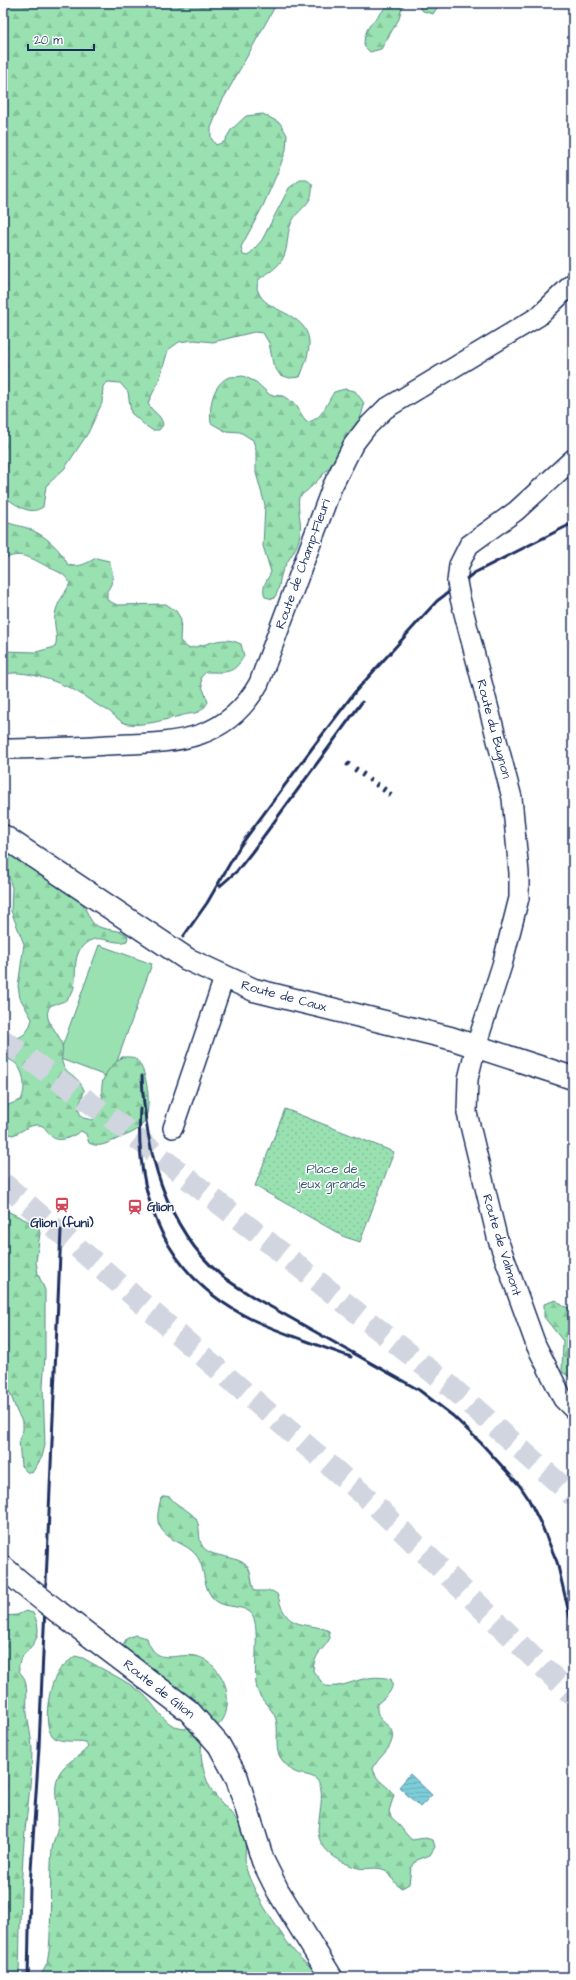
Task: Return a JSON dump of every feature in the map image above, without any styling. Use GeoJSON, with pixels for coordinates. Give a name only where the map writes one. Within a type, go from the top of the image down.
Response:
{"type":"FeatureCollection","features":[{"type":"Feature","properties":{"kind":"street","name":"Route de Champ-Fleuri"},"geometry":{"type":"LineString","coordinates":[[3,750],[166,743],[193,737],[215,728],[231,718],[244,705],[259,683],[332,487],[343,463],[358,438],[385,409],[539,316],[573,283]]}},
{"type":"Feature","properties":{"kind":"street","name":"Route du Bugnon"},"geometry":{"type":"LineString","coordinates":[[476,1046],[502,964],[519,898],[519,873],[512,798],[458,590],[457,576],[463,554],[474,541],[516,511],[573,459]]}},
{"type":"Feature","properties":{"kind":"street","name":"Route de Caux"},"geometry":{"type":"LineString","coordinates":[[3,836],[187,959],[224,978],[254,990],[450,1038],[573,1078]]}},
{"type":"Feature","properties":{"kind":"street"},"geometry":{"type":"LineString","coordinates":[[173,1128],[224,978]]}},
{"type":"Feature","properties":{"kind":"street","name":"Route de Valmont"},"geometry":{"type":"LineString","coordinates":[[476,1046],[468,1079],[467,1113],[497,1237],[536,1346],[563,1399],[573,1409]]}},
{"type":"Feature","properties":{"kind":"street","name":"Route de Glion"},"geometry":{"type":"LineString","coordinates":[[3,1567],[57,1611],[189,1711],[201,1722],[219,1745],[237,1778],[262,1861],[278,1891],[331,1977]]}},
{"type":"Feature","properties":{"kind":"green space"},"geometry":{"type":"Polygon","coordinates":[[[3,3],[277,3],[221,103],[211,128],[211,138],[216,145],[224,142],[231,130],[246,116],[263,114],[280,123],[287,135],[286,150],[279,169],[263,206],[241,247],[243,255],[248,256],[262,240],[289,188],[300,180],[307,180],[312,184],[310,200],[294,218],[289,228],[286,250],[282,260],[259,279],[257,287],[257,290],[262,298],[268,304],[293,318],[301,324],[306,331],[309,341],[309,350],[300,377],[290,378],[280,375],[273,364],[269,343],[263,333],[254,332],[213,342],[194,340],[179,342],[168,350],[160,378],[148,403],[162,421],[163,425],[159,430],[152,430],[131,413],[128,392],[120,383],[108,382],[103,386],[102,403],[88,433],[65,468],[46,486],[43,507],[34,510],[26,510],[9,500],[3,502],[3,3]]]}},
{"type":"Feature","properties":{"kind":"green space"},"geometry":{"type":"Polygon","coordinates":[[[388,3],[405,3],[401,10],[399,19],[381,49],[370,52],[364,46],[366,32],[372,22],[388,3]]]}},
{"type":"Feature","properties":{"kind":"green space"},"geometry":{"type":"Polygon","coordinates":[[[416,3],[440,3],[433,14],[423,11],[416,3]]]}},
{"type":"Feature","properties":{"kind":"green space"},"geometry":{"type":"Polygon","coordinates":[[[243,376],[256,382],[270,395],[283,396],[296,405],[306,422],[316,419],[320,415],[334,392],[345,389],[355,391],[364,403],[362,414],[349,441],[319,480],[299,497],[299,539],[296,548],[281,574],[277,593],[273,599],[265,597],[264,593],[265,584],[271,572],[263,546],[265,505],[256,473],[256,450],[253,440],[240,432],[225,431],[211,423],[211,404],[218,386],[227,378],[243,376]]]}},
{"type":"Feature","properties":{"kind":"green space"},"geometry":{"type":"Polygon","coordinates":[[[3,520],[27,528],[46,538],[61,553],[68,565],[80,565],[96,558],[109,561],[112,569],[112,580],[107,591],[107,600],[117,605],[166,604],[176,611],[181,619],[180,641],[188,648],[221,640],[234,641],[241,644],[244,656],[236,667],[229,671],[206,672],[201,677],[202,686],[208,702],[199,712],[141,724],[125,723],[74,690],[49,679],[20,673],[3,675],[3,651],[36,652],[55,647],[56,610],[70,583],[62,574],[33,559],[16,555],[3,560],[3,520]]]}},
{"type":"Feature","properties":{"kind":"green space"},"geometry":{"type":"Polygon","coordinates":[[[9,853],[29,864],[78,898],[94,924],[103,928],[122,932],[128,936],[127,941],[122,942],[94,939],[82,947],[76,962],[72,993],[66,1000],[50,1006],[48,1011],[49,1021],[58,1035],[62,1045],[64,1067],[77,1079],[84,1090],[79,1104],[80,1114],[83,1118],[93,1120],[101,1110],[103,1102],[102,1085],[104,1077],[109,1069],[122,1057],[130,1057],[137,1060],[144,1073],[148,1092],[148,1102],[145,1119],[142,1125],[129,1134],[105,1144],[96,1145],[89,1143],[86,1134],[81,1131],[66,1139],[54,1138],[43,1126],[39,1125],[29,1127],[13,1135],[6,1133],[3,1130],[3,1107],[21,1100],[24,1091],[24,1081],[21,1071],[15,1063],[3,1057],[3,1032],[15,1039],[22,1036],[30,1026],[32,1019],[20,998],[18,986],[24,944],[11,911],[12,888],[8,874],[3,872],[3,855],[9,853]]]}},
{"type":"Feature","properties":{"kind":"green space"},"geometry":{"type":"Polygon","coordinates":[[[99,945],[152,964],[111,1078],[58,1058],[99,945]]]}},
{"type":"Feature","properties":{"kind":"green space","name":"Place de jeux grands"},"geometry":{"type":"Polygon","coordinates":[[[285,1109],[394,1152],[360,1242],[345,1237],[255,1186],[285,1109]]]}},
{"type":"Feature","properties":{"kind":"green space"},"geometry":{"type":"Polygon","coordinates":[[[3,1209],[38,1226],[40,1233],[36,1262],[38,1274],[45,1290],[45,1356],[43,1386],[45,1445],[42,1457],[32,1473],[27,1472],[21,1466],[19,1440],[23,1430],[23,1423],[17,1412],[3,1374],[3,1209]]]}},
{"type":"Feature","properties":{"kind":"green space"},"geometry":{"type":"Polygon","coordinates":[[[556,1300],[563,1306],[569,1308],[573,1305],[573,1379],[562,1372],[563,1341],[544,1317],[544,1304],[556,1300]]]}},
{"type":"Feature","properties":{"kind":"green space"},"geometry":{"type":"Polygon","coordinates":[[[165,1496],[170,1497],[196,1519],[199,1527],[201,1543],[206,1550],[214,1554],[237,1560],[246,1565],[250,1571],[252,1585],[255,1591],[272,1591],[277,1594],[283,1610],[293,1621],[329,1631],[330,1638],[317,1656],[313,1671],[325,1686],[342,1685],[364,1679],[381,1677],[391,1679],[391,1690],[377,1704],[377,1711],[379,1716],[391,1730],[392,1740],[373,1769],[377,1778],[394,1795],[389,1811],[391,1817],[412,1840],[425,1838],[433,1840],[435,1847],[430,1855],[417,1860],[411,1868],[409,1884],[402,1888],[396,1884],[385,1870],[378,1868],[358,1868],[345,1863],[332,1855],[322,1845],[318,1831],[321,1800],[321,1788],[319,1783],[311,1776],[293,1771],[280,1757],[277,1748],[276,1719],[257,1689],[255,1671],[256,1636],[254,1617],[246,1610],[224,1605],[216,1601],[208,1591],[202,1566],[196,1555],[166,1535],[162,1530],[158,1522],[158,1515],[161,1498],[165,1496]]]}},
{"type":"Feature","properties":{"kind":"green space"},"geometry":{"type":"Polygon","coordinates":[[[26,1611],[33,1613],[37,1624],[38,1633],[35,1640],[19,1663],[20,1673],[26,1684],[27,1713],[32,1750],[22,1871],[19,1977],[3,1977],[3,1616],[17,1615],[26,1611]]]}},
{"type":"Feature","properties":{"kind":"green space"},"geometry":{"type":"Polygon","coordinates":[[[135,1635],[147,1638],[152,1649],[159,1655],[166,1657],[193,1656],[203,1658],[212,1665],[222,1678],[227,1693],[226,1711],[222,1721],[207,1734],[203,1740],[201,1753],[205,1775],[212,1791],[232,1814],[242,1829],[246,1843],[246,1868],[251,1883],[259,1898],[290,1947],[315,1971],[318,1977],[40,1977],[47,1964],[49,1951],[52,1849],[58,1825],[56,1793],[57,1780],[59,1774],[65,1766],[88,1747],[85,1742],[81,1741],[58,1740],[51,1733],[47,1718],[49,1698],[53,1681],[64,1665],[75,1656],[83,1658],[138,1690],[149,1700],[167,1721],[173,1725],[186,1729],[189,1723],[125,1655],[123,1646],[126,1639],[135,1635]]]}},
{"type":"Feature","properties":{"kind":"water"},"geometry":{"type":"Polygon","coordinates":[[[410,1774],[432,1795],[420,1807],[399,1787],[410,1774]]]}},
{"type":"Feature","properties":{"kind":"tunnel"},"geometry":{"type":"LineString","coordinates":[[3,1040],[115,1121],[450,1386],[573,1496]]}},
{"type":"Feature","properties":{"kind":"tunnel"},"geometry":{"type":"LineString","coordinates":[[3,1183],[373,1503],[573,1696]]}},
{"type":"Feature","properties":{"kind":"railway"},"geometry":{"type":"LineString","coordinates":[[183,937],[207,903],[240,846],[313,747],[355,692],[437,601],[474,573],[573,523]]}},
{"type":"Feature","properties":{"kind":"railway"},"geometry":{"type":"LineString","coordinates":[[220,886],[237,871],[252,852],[362,702]]}},
{"type":"Feature","properties":{"kind":"railway"},"geometry":{"type":"LineString","coordinates":[[142,1076],[148,1131],[153,1158],[161,1185],[185,1234],[202,1256],[222,1276],[255,1298],[419,1390],[453,1416],[481,1443],[520,1486],[541,1524],[557,1562],[573,1630]]}},
{"type":"Feature","properties":{"kind":"railway"},"geometry":{"type":"LineString","coordinates":[[140,1109],[140,1142],[143,1174],[151,1204],[162,1232],[177,1258],[197,1281],[222,1302],[251,1319],[351,1357]]}},
{"type":"Feature","properties":{"kind":"railway"},"geometry":{"type":"LineString","coordinates":[[28,1977],[30,1886],[39,1747],[61,1230]]}},
{"type":"Feature","properties":{"kind":"place","name":"Glion (funi)"},"geometry":{"type":"Point","coordinates":[62,1205]}},
{"type":"Feature","properties":{"kind":"place","name":"Glion"},"geometry":{"type":"Point","coordinates":[135,1207]}}]}
